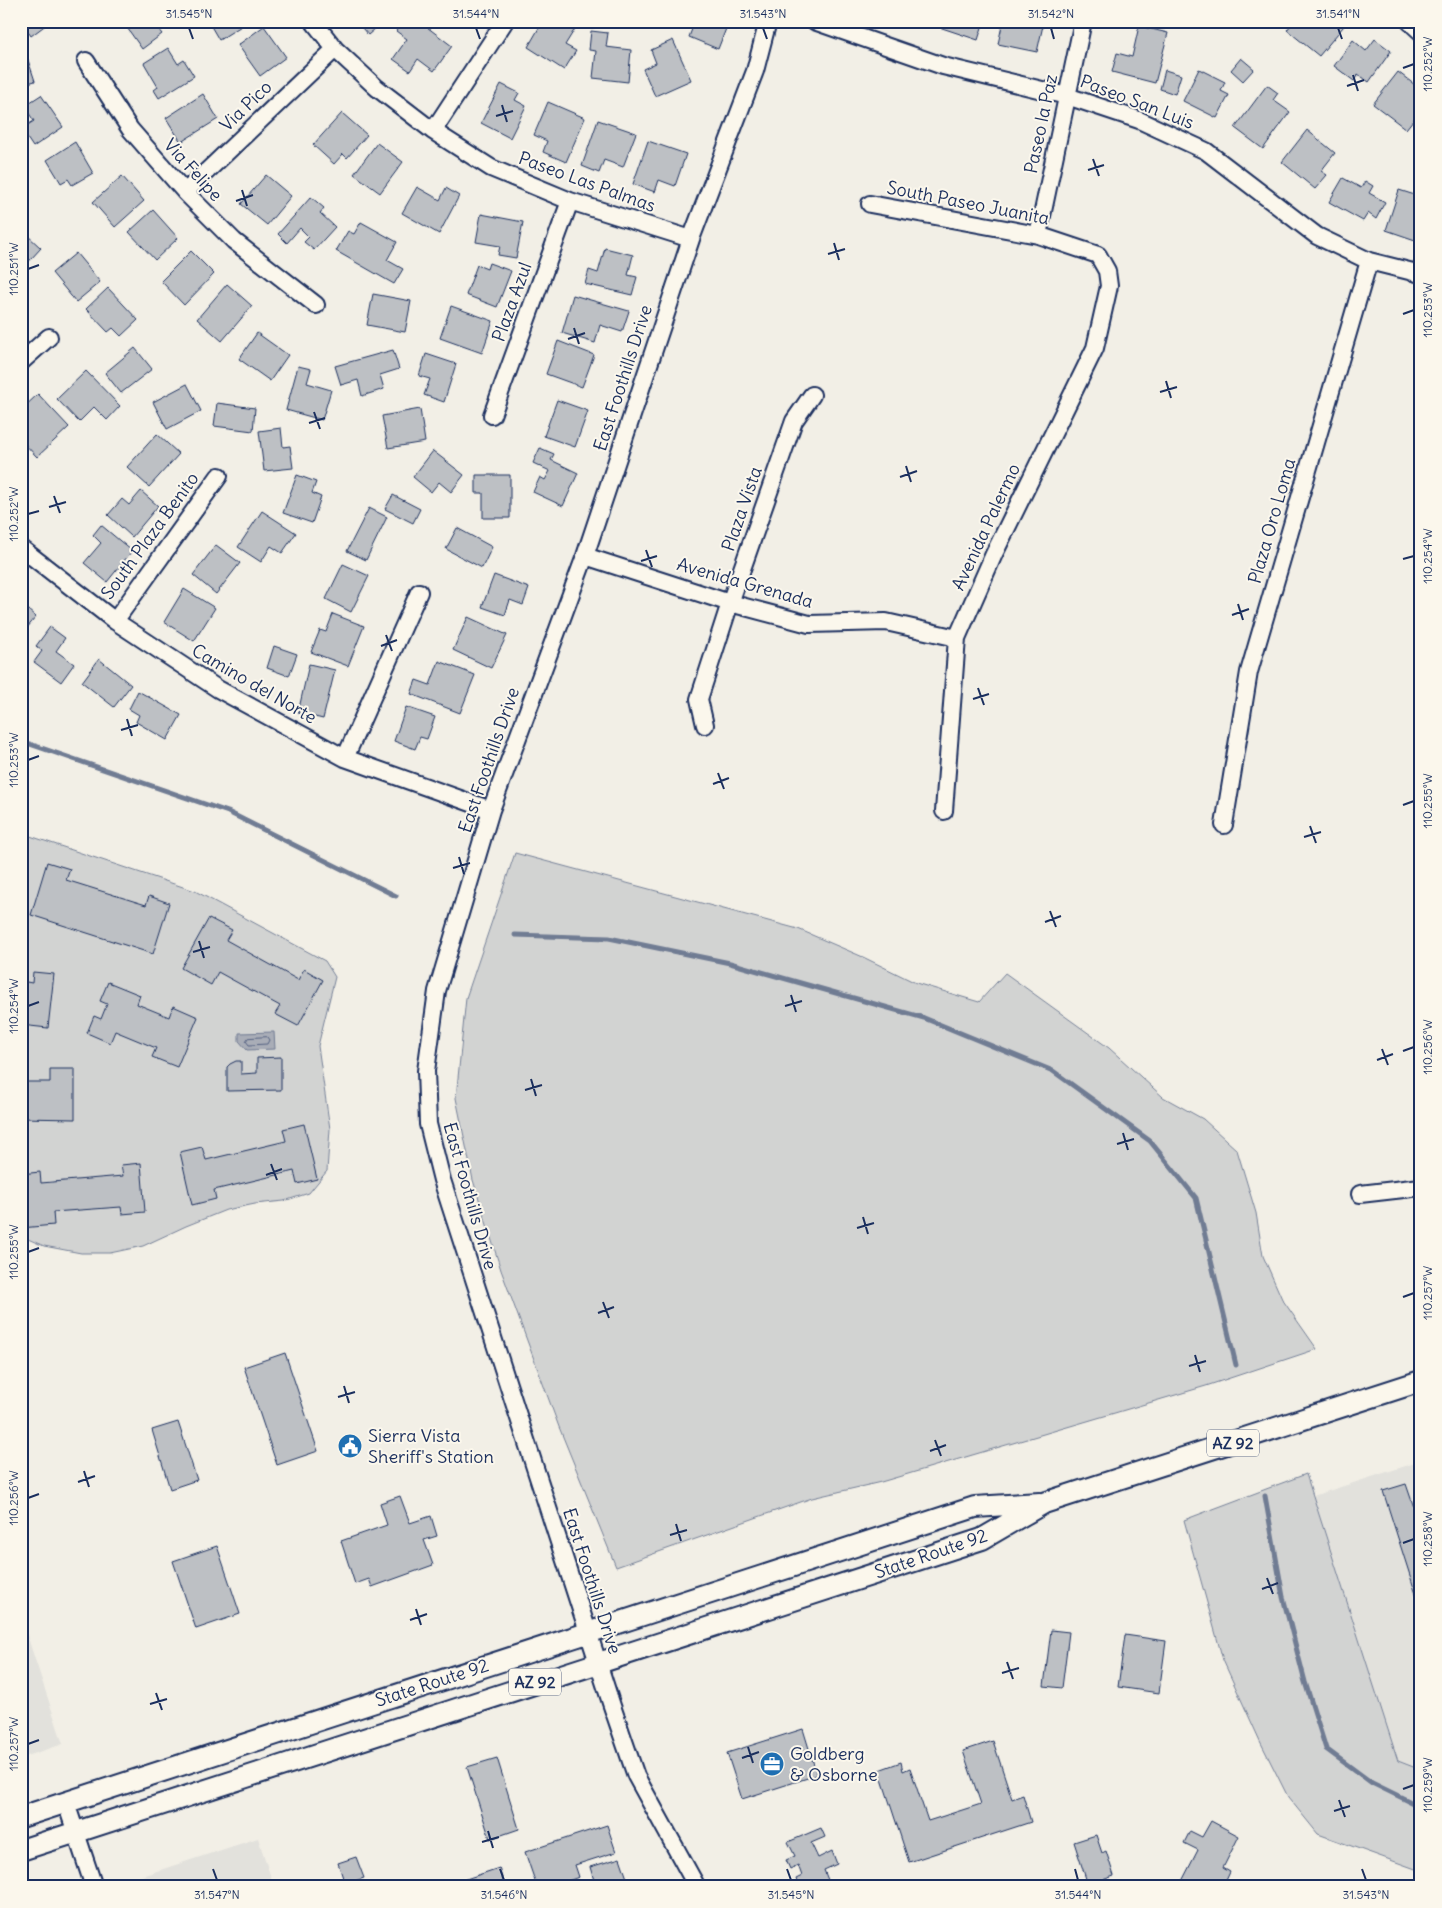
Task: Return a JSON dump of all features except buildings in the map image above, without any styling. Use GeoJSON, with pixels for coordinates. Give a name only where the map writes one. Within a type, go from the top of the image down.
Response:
{"type":"FeatureCollection","features":[{"type":"Feature","properties":{"kind":"main road","name":"AZ 92"},"geometry":{"type":"LineString","coordinates":[[1044,1503],[1421,1381]]}},
{"type":"Feature","properties":{"kind":"main road","name":"State Route 92"},"geometry":{"type":"LineString","coordinates":[[21,1817],[975,1507],[1044,1503]]}},
{"type":"Feature","properties":{"kind":"main road","name":"State Route 92"},"geometry":{"type":"LineString","coordinates":[[21,1850],[982,1539],[1044,1503]]}},
{"type":"Feature","properties":{"kind":"street","name":"Paseo Las Palmas"},"geometry":{"type":"LineString","coordinates":[[313,21],[335,49],[377,88],[432,131],[491,168],[570,202],[691,239]]}},
{"type":"Feature","properties":{"kind":"street"},"geometry":{"type":"LineString","coordinates":[[432,131],[505,21]]}},
{"type":"Feature","properties":{"kind":"street","name":"East Foothills Drive"},"geometry":{"type":"LineString","coordinates":[[697,1887],[636,1776],[588,1633],[442,1180],[428,1124],[426,1071],[437,991],[491,810],[585,556],[691,239],[755,71],[768,21]]}},
{"type":"Feature","properties":{"kind":"street","name":"Paseo San Luis"},"geometry":{"type":"LineString","coordinates":[[814,21],[943,66],[1067,96],[1139,120],[1206,151],[1317,236],[1369,261],[1421,274]]}},
{"type":"Feature","properties":{"kind":"street","name":"Paseo la Paz"},"geometry":{"type":"LineString","coordinates":[[1038,234],[1083,21]]}},
{"type":"Feature","properties":{"kind":"street"},"geometry":{"type":"LineString","coordinates":[[1409,21],[1421,32]]}},
{"type":"Feature","properties":{"kind":"street","name":"Via Pico"},"geometry":{"type":"LineString","coordinates":[[185,192],[335,49]]}},
{"type":"Feature","properties":{"kind":"street","name":"Via Felipe"},"geometry":{"type":"LineString","coordinates":[[86,61],[130,129],[185,192],[234,241],[316,305]]}},
{"type":"Feature","properties":{"kind":"street","name":"Plaza Azul"},"geometry":{"type":"LineString","coordinates":[[492,416],[570,202]]}},
{"type":"Feature","properties":{"kind":"street","name":"South Paseo Juanita"},"geometry":{"type":"LineString","coordinates":[[870,204],[1038,234],[1098,255],[1107,271]]}},
{"type":"Feature","properties":{"kind":"street","name":"Plaza Oro Loma"},"geometry":{"type":"LineString","coordinates":[[1224,826],[1249,672],[1369,261]]}},
{"type":"Feature","properties":{"kind":"street","name":"Avenida Palermo"},"geometry":{"type":"LineString","coordinates":[[944,811],[957,638],[994,554],[1096,348],[1109,286],[1107,271]]}},
{"type":"Feature","properties":{"kind":"street"},"geometry":{"type":"LineString","coordinates":[[21,362],[49,337]]}},
{"type":"Feature","properties":{"kind":"street","name":"Plaza Vista"},"geometry":{"type":"LineString","coordinates":[[705,726],[699,699],[730,603],[794,421],[812,395]]}},
{"type":"Feature","properties":{"kind":"street","name":"South Plaza Benito"},"geometry":{"type":"LineString","coordinates":[[115,621],[219,476]]}},
{"type":"Feature","properties":{"kind":"street","name":"Camino del Norte"},"geometry":{"type":"LineString","coordinates":[[21,548],[115,621],[218,689],[344,758],[491,810]]}},
{"type":"Feature","properties":{"kind":"street","name":"Avenida Grenada"},"geometry":{"type":"LineString","coordinates":[[585,556],[730,603],[809,624],[886,622],[957,638]]}},
{"type":"Feature","properties":{"kind":"street"},"geometry":{"type":"LineString","coordinates":[[344,758],[419,592]]}},
{"type":"Feature","properties":{"kind":"street"},"geometry":{"type":"LineString","coordinates":[[1360,1194],[1421,1187]]}},
{"type":"Feature","properties":{"kind":"street"},"geometry":{"type":"LineString","coordinates":[[66,1803],[94,1887]]}},
{"type":"Feature","properties":{"kind":"shaded area"},"geometry":{"type":"Polygon","coordinates":[[[21,833],[195,891],[325,961],[335,977],[318,1046],[330,1129],[327,1171],[309,1193],[284,1201],[226,1210],[143,1246],[110,1253],[81,1253],[44,1246],[21,1236],[21,833]]]}},
{"type":"Feature","properties":{"kind":"shaded area"},"geometry":{"type":"Polygon","coordinates":[[[515,853],[798,929],[863,957],[916,983],[979,1002],[1005,973],[1109,1048],[1163,1097],[1203,1119],[1237,1150],[1256,1213],[1263,1256],[1282,1299],[1317,1349],[1206,1386],[881,1482],[812,1498],[616,1567],[559,1427],[501,1270],[473,1180],[456,1098],[466,998],[515,853]]]}},
{"type":"Feature","properties":{"kind":"shaded area"},"geometry":{"type":"Polygon","coordinates":[[[1421,1461],[1421,1770],[1398,1761],[1313,1496],[1421,1461]]]}},
{"type":"Feature","properties":{"kind":"shaded area"},"geometry":{"type":"Polygon","coordinates":[[[1306,1474],[1398,1761],[1421,1770],[1421,1871],[1318,1834],[1288,1797],[1223,1660],[1184,1520],[1306,1474]]]}},
{"type":"Feature","properties":{"kind":"shaded area"},"geometry":{"type":"Polygon","coordinates":[[[21,1617],[63,1744],[21,1758],[21,1617]]]}},
{"type":"Feature","properties":{"kind":"shaded area"},"geometry":{"type":"Polygon","coordinates":[[[258,1838],[274,1887],[108,1887],[258,1838]]]}},
{"type":"Feature","properties":{"kind":"water"},"geometry":{"type":"Polygon","coordinates":[[[274,1032],[275,1049],[247,1050],[239,1041],[239,1033],[274,1032]]]}},
{"type":"Feature","properties":{"kind":"waterway"},"geometry":{"type":"LineString","coordinates":[[21,741],[228,812],[396,896]]}},
{"type":"Feature","properties":{"kind":"waterway"},"geometry":{"type":"LineString","coordinates":[[515,935],[609,938],[730,963],[924,1018],[1053,1071],[1150,1141],[1196,1198],[1236,1365]]}},
{"type":"Feature","properties":{"kind":"waterway"},"geometry":{"type":"LineString","coordinates":[[1265,1496],[1283,1597],[1305,1682],[1326,1749],[1372,1783],[1421,1807]]}},
{"type":"Feature","properties":{"kind":"place","name":"Sierra Vista Sheriff's Station"},"geometry":{"type":"Point","coordinates":[350,1446]}},
{"type":"Feature","properties":{"kind":"place","name":"Goldberg & Osborne"},"geometry":{"type":"Point","coordinates":[772,1764]}}]}
